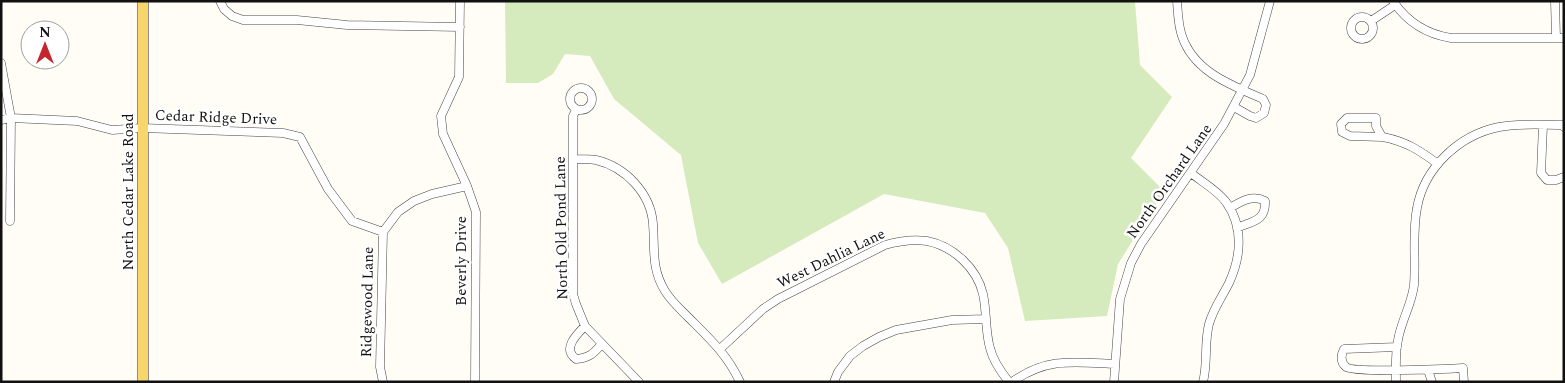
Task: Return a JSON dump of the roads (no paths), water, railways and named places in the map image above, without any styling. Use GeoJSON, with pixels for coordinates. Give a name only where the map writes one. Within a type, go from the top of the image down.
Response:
{"type":"FeatureCollection","features":[{"type":"Feature","properties":{"kind":"main road","name":"North Cedar Lake Road"},"geometry":{"type":"LineString","coordinates":[[143,1],[143,382]]}},
{"type":"Feature","properties":{"kind":"street"},"geometry":{"type":"LineString","coordinates":[[220,1],[224,9],[232,16],[243,20],[297,20],[347,25],[460,27]]}},
{"type":"Feature","properties":{"kind":"street","name":"Beverly Drive"},"geometry":{"type":"LineString","coordinates":[[460,1],[459,77],[441,116],[443,134],[467,186],[476,212],[475,382]]}},
{"type":"Feature","properties":{"kind":"street"},"geometry":{"type":"LineString","coordinates":[[1177,1],[1182,35],[1192,55],[1208,72],[1263,99],[1266,105],[1264,113],[1256,118],[1234,107]]}},
{"type":"Feature","properties":{"kind":"street","name":"North Orchard Lane"},"geometry":{"type":"LineString","coordinates":[[1114,382],[1120,300],[1131,263],[1141,244],[1234,107],[1250,76],[1270,1]]}},
{"type":"Feature","properties":{"kind":"street"},"geometry":{"type":"LineString","coordinates":[[1371,21],[1394,3],[1410,22],[1440,36],[1451,38],[1560,38],[1555,1]]}},
{"type":"Feature","properties":{"kind":"street"},"geometry":{"type":"LineString","coordinates":[[1,63],[11,118],[10,221]]}},
{"type":"Feature","properties":{"kind":"street","name":"North Old Pond Lane"},"geometry":{"type":"LineString","coordinates":[[576,110],[573,116],[573,294],[585,326],[639,382]]}},
{"type":"Feature","properties":{"kind":"street","name":"Cedar Ridge Drive"},"geometry":{"type":"LineString","coordinates":[[1,120],[11,118],[77,121],[112,130],[142,128],[283,133],[300,137],[328,190],[352,221],[383,232]]}},
{"type":"Feature","properties":{"kind":"street"},"geometry":{"type":"LineString","coordinates":[[1382,137],[1376,126],[1376,118],[1346,118],[1341,124],[1342,132],[1350,136],[1382,137],[1406,143],[1438,164]]}},
{"type":"Feature","properties":{"kind":"street"},"geometry":{"type":"LineString","coordinates":[[1543,125],[1542,173],[1547,180],[1556,180],[1564,176]]}},
{"type":"Feature","properties":{"kind":"street"},"geometry":{"type":"LineString","coordinates":[[1396,382],[1398,338],[1413,289],[1417,207],[1425,184],[1438,164],[1456,146],[1474,135],[1497,127],[1564,126]]}},
{"type":"Feature","properties":{"kind":"street"},"geometry":{"type":"LineString","coordinates":[[573,159],[594,160],[609,164],[624,173],[643,194],[652,214],[653,259],[660,283],[672,301],[720,349],[732,365],[740,382]]}},
{"type":"Feature","properties":{"kind":"street"},"geometry":{"type":"LineString","coordinates":[[1190,173],[1217,193],[1230,208],[1239,237],[1239,255],[1236,269],[1214,310],[1209,324],[1203,382]]}},
{"type":"Feature","properties":{"kind":"street","name":"Ridgewood Lane"},"geometry":{"type":"LineString","coordinates":[[383,382],[380,367],[383,232],[398,212],[414,200],[467,186]]}},
{"type":"Feature","properties":{"kind":"street"},"geometry":{"type":"LineString","coordinates":[[1230,208],[1249,199],[1259,198],[1264,201],[1265,211],[1260,218],[1236,228]]}},
{"type":"Feature","properties":{"kind":"street","name":"West Dahlia Lane"},"geometry":{"type":"LineString","coordinates":[[720,349],[763,309],[778,299],[885,245],[899,241],[927,241],[941,246],[961,259],[973,271],[984,294],[989,348],[998,367],[1010,382]]}},
{"type":"Feature","properties":{"kind":"street"},"geometry":{"type":"LineString","coordinates":[[834,382],[838,372],[850,356],[879,337],[896,330],[952,320],[986,319]]}},
{"type":"Feature","properties":{"kind":"street"},"geometry":{"type":"LineString","coordinates":[[585,326],[571,344],[569,351],[571,356],[576,360],[586,358],[602,344]]}},
{"type":"Feature","properties":{"kind":"street"},"geometry":{"type":"LineString","coordinates":[[1397,347],[1344,349],[1342,354],[1345,367],[1350,369],[1396,370],[1463,368],[1464,382]]}},
{"type":"Feature","properties":{"kind":"street"},"geometry":{"type":"LineString","coordinates":[[1010,382],[1024,373],[1050,364],[1068,361],[1115,364]]}},
{"type":"Feature","properties":{"kind":"street"},"geometry":{"type":"LineString","coordinates":[[1428,370],[1432,382]]}}]}
